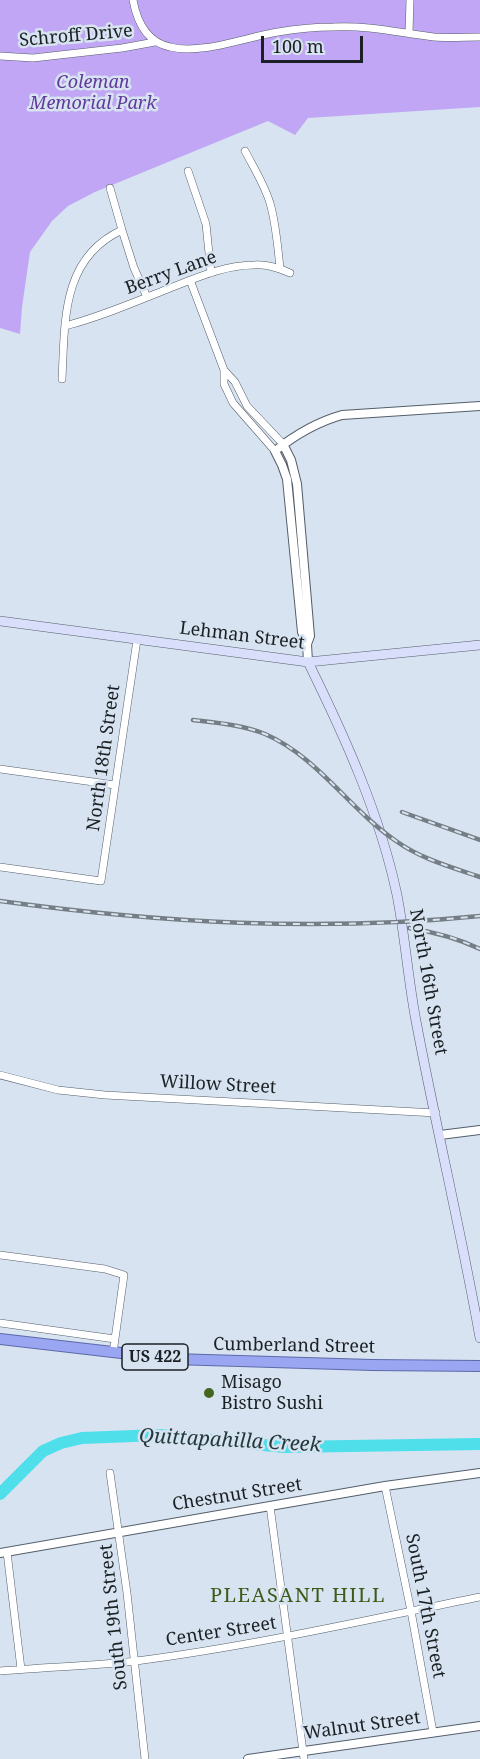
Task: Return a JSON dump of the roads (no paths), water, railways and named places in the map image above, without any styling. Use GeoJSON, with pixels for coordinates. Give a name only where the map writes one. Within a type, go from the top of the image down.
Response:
{"type":"FeatureCollection","features":[{"type":"Feature","properties":{"kind":"highway","name":"Cumberland Street"},"geometry":{"type":"LineString","coordinates":[[0,1339],[173,1359],[424,1366],[480,1365]]}},
{"type":"Feature","properties":{"kind":"main road","name":"Lehman Street"},"geometry":{"type":"LineString","coordinates":[[0,621],[308,662],[480,645]]}},
{"type":"Feature","properties":{"kind":"main road","name":"North 16th Street"},"geometry":{"type":"LineString","coordinates":[[308,662],[352,758],[386,851],[397,895],[416,1021],[480,1338]]}},
{"type":"Feature","properties":{"kind":"street"},"geometry":{"type":"LineString","coordinates":[[133,0],[135,11],[147,35],[154,42],[171,48],[196,49],[280,31],[334,27],[376,28],[436,37],[480,37]]}},
{"type":"Feature","properties":{"kind":"street"},"geometry":{"type":"LineString","coordinates":[[409,33],[410,0]]}},
{"type":"Feature","properties":{"kind":"street","name":"Schroff Drive"},"geometry":{"type":"LineString","coordinates":[[0,56],[33,58],[154,42]]}},
{"type":"Feature","properties":{"kind":"street"},"geometry":{"type":"LineString","coordinates":[[245,151],[260,177],[270,203],[280,269]]}},
{"type":"Feature","properties":{"kind":"street"},"geometry":{"type":"LineString","coordinates":[[188,171],[206,224],[211,273]]}},
{"type":"Feature","properties":{"kind":"street"},"geometry":{"type":"LineString","coordinates":[[110,188],[134,267],[147,297]]}},
{"type":"Feature","properties":{"kind":"street"},"geometry":{"type":"LineString","coordinates":[[62,379],[64,326],[69,292],[76,275],[90,254],[110,235],[122,230]]}},
{"type":"Feature","properties":{"kind":"street","name":"Berry Lane"},"geometry":{"type":"LineString","coordinates":[[64,326],[84,321],[190,280],[234,267],[267,265],[290,273]]}},
{"type":"Feature","properties":{"kind":"street","name":"North 16th Street"},"geometry":{"type":"LineString","coordinates":[[190,280],[224,370],[224,384],[233,403],[275,451],[287,479],[302,632],[307,644],[308,662]]}},
{"type":"Feature","properties":{"kind":"street","name":"North 16th Street"},"geometry":{"type":"LineString","coordinates":[[224,370],[235,382],[247,406],[283,444],[291,460],[297,484],[310,636],[307,644]]}},
{"type":"Feature","properties":{"kind":"street"},"geometry":{"type":"LineString","coordinates":[[275,451],[325,420],[342,415],[480,406]]}},
{"type":"Feature","properties":{"kind":"street","name":"North 18th Street"},"geometry":{"type":"LineString","coordinates":[[0,867],[101,881],[137,640]]}},
{"type":"Feature","properties":{"kind":"street"},"geometry":{"type":"LineString","coordinates":[[0,769],[116,785]]}},
{"type":"Feature","properties":{"kind":"street","name":"Willow Street"},"geometry":{"type":"LineString","coordinates":[[0,1075],[58,1090],[105,1095],[435,1113]]}},
{"type":"Feature","properties":{"kind":"street"},"geometry":{"type":"LineString","coordinates":[[440,1135],[480,1130]]}},
{"type":"Feature","properties":{"kind":"street"},"geometry":{"type":"LineString","coordinates":[[0,1255],[105,1269],[124,1275],[112,1353]]}},
{"type":"Feature","properties":{"kind":"street"},"geometry":{"type":"LineString","coordinates":[[0,1323],[115,1339]]}},
{"type":"Feature","properties":{"kind":"street","name":"South 19th Street"},"geometry":{"type":"LineString","coordinates":[[110,1473],[120,1531],[145,1759]]}},
{"type":"Feature","properties":{"kind":"street","name":"Chestnut Street"},"geometry":{"type":"LineString","coordinates":[[4,1552],[385,1486],[480,1473]]}},
{"type":"Feature","properties":{"kind":"street","name":"South 17th Street"},"geometry":{"type":"LineString","coordinates":[[385,1486],[433,1732]]}},
{"type":"Feature","properties":{"kind":"street"},"geometry":{"type":"LineString","coordinates":[[270,1506],[303,1755]]}},
{"type":"Feature","properties":{"kind":"street"},"geometry":{"type":"LineString","coordinates":[[4,1552],[21,1669]]}},
{"type":"Feature","properties":{"kind":"street","name":"Center Street"},"geometry":{"type":"LineString","coordinates":[[0,1671],[134,1661],[286,1637],[480,1597]]}},
{"type":"Feature","properties":{"kind":"street","name":"Walnut Street"},"geometry":{"type":"LineString","coordinates":[[248,1759],[303,1755],[480,1726]]}},
{"type":"Feature","properties":{"kind":"waterway","name":"Quittapahilla Creek"},"geometry":{"type":"LineString","coordinates":[[0,1494],[43,1451],[61,1443],[82,1438],[159,1435],[284,1447],[480,1444]]}},
{"type":"Feature","properties":{"kind":"railway"},"geometry":{"type":"LineString","coordinates":[[193,720],[248,728],[284,744],[301,756],[363,814],[396,841],[426,858],[480,877]]}},
{"type":"Feature","properties":{"kind":"railway"},"geometry":{"type":"LineString","coordinates":[[402,812],[480,840]]}},
{"type":"Feature","properties":{"kind":"railway"},"geometry":{"type":"LineString","coordinates":[[0,901],[120,915],[240,923],[360,924],[480,916]]}},
{"type":"Feature","properties":{"kind":"railway"},"geometry":{"type":"LineString","coordinates":[[409,928],[445,936],[480,949]]}},
{"type":"Feature","properties":{"kind":"place","name":"Misago Bistro Sushi"},"geometry":{"type":"Point","coordinates":[209,1393]}},
{"type":"Feature","properties":{"kind":"district","name":"PLEASANT HILL"},"geometry":{"type":"Point","coordinates":[298,1596]}},
{"type":"Feature","properties":{"kind":"park label","name":"Coleman Memorial Park"},"geometry":{"type":"Point","coordinates":[93,94]}}]}
